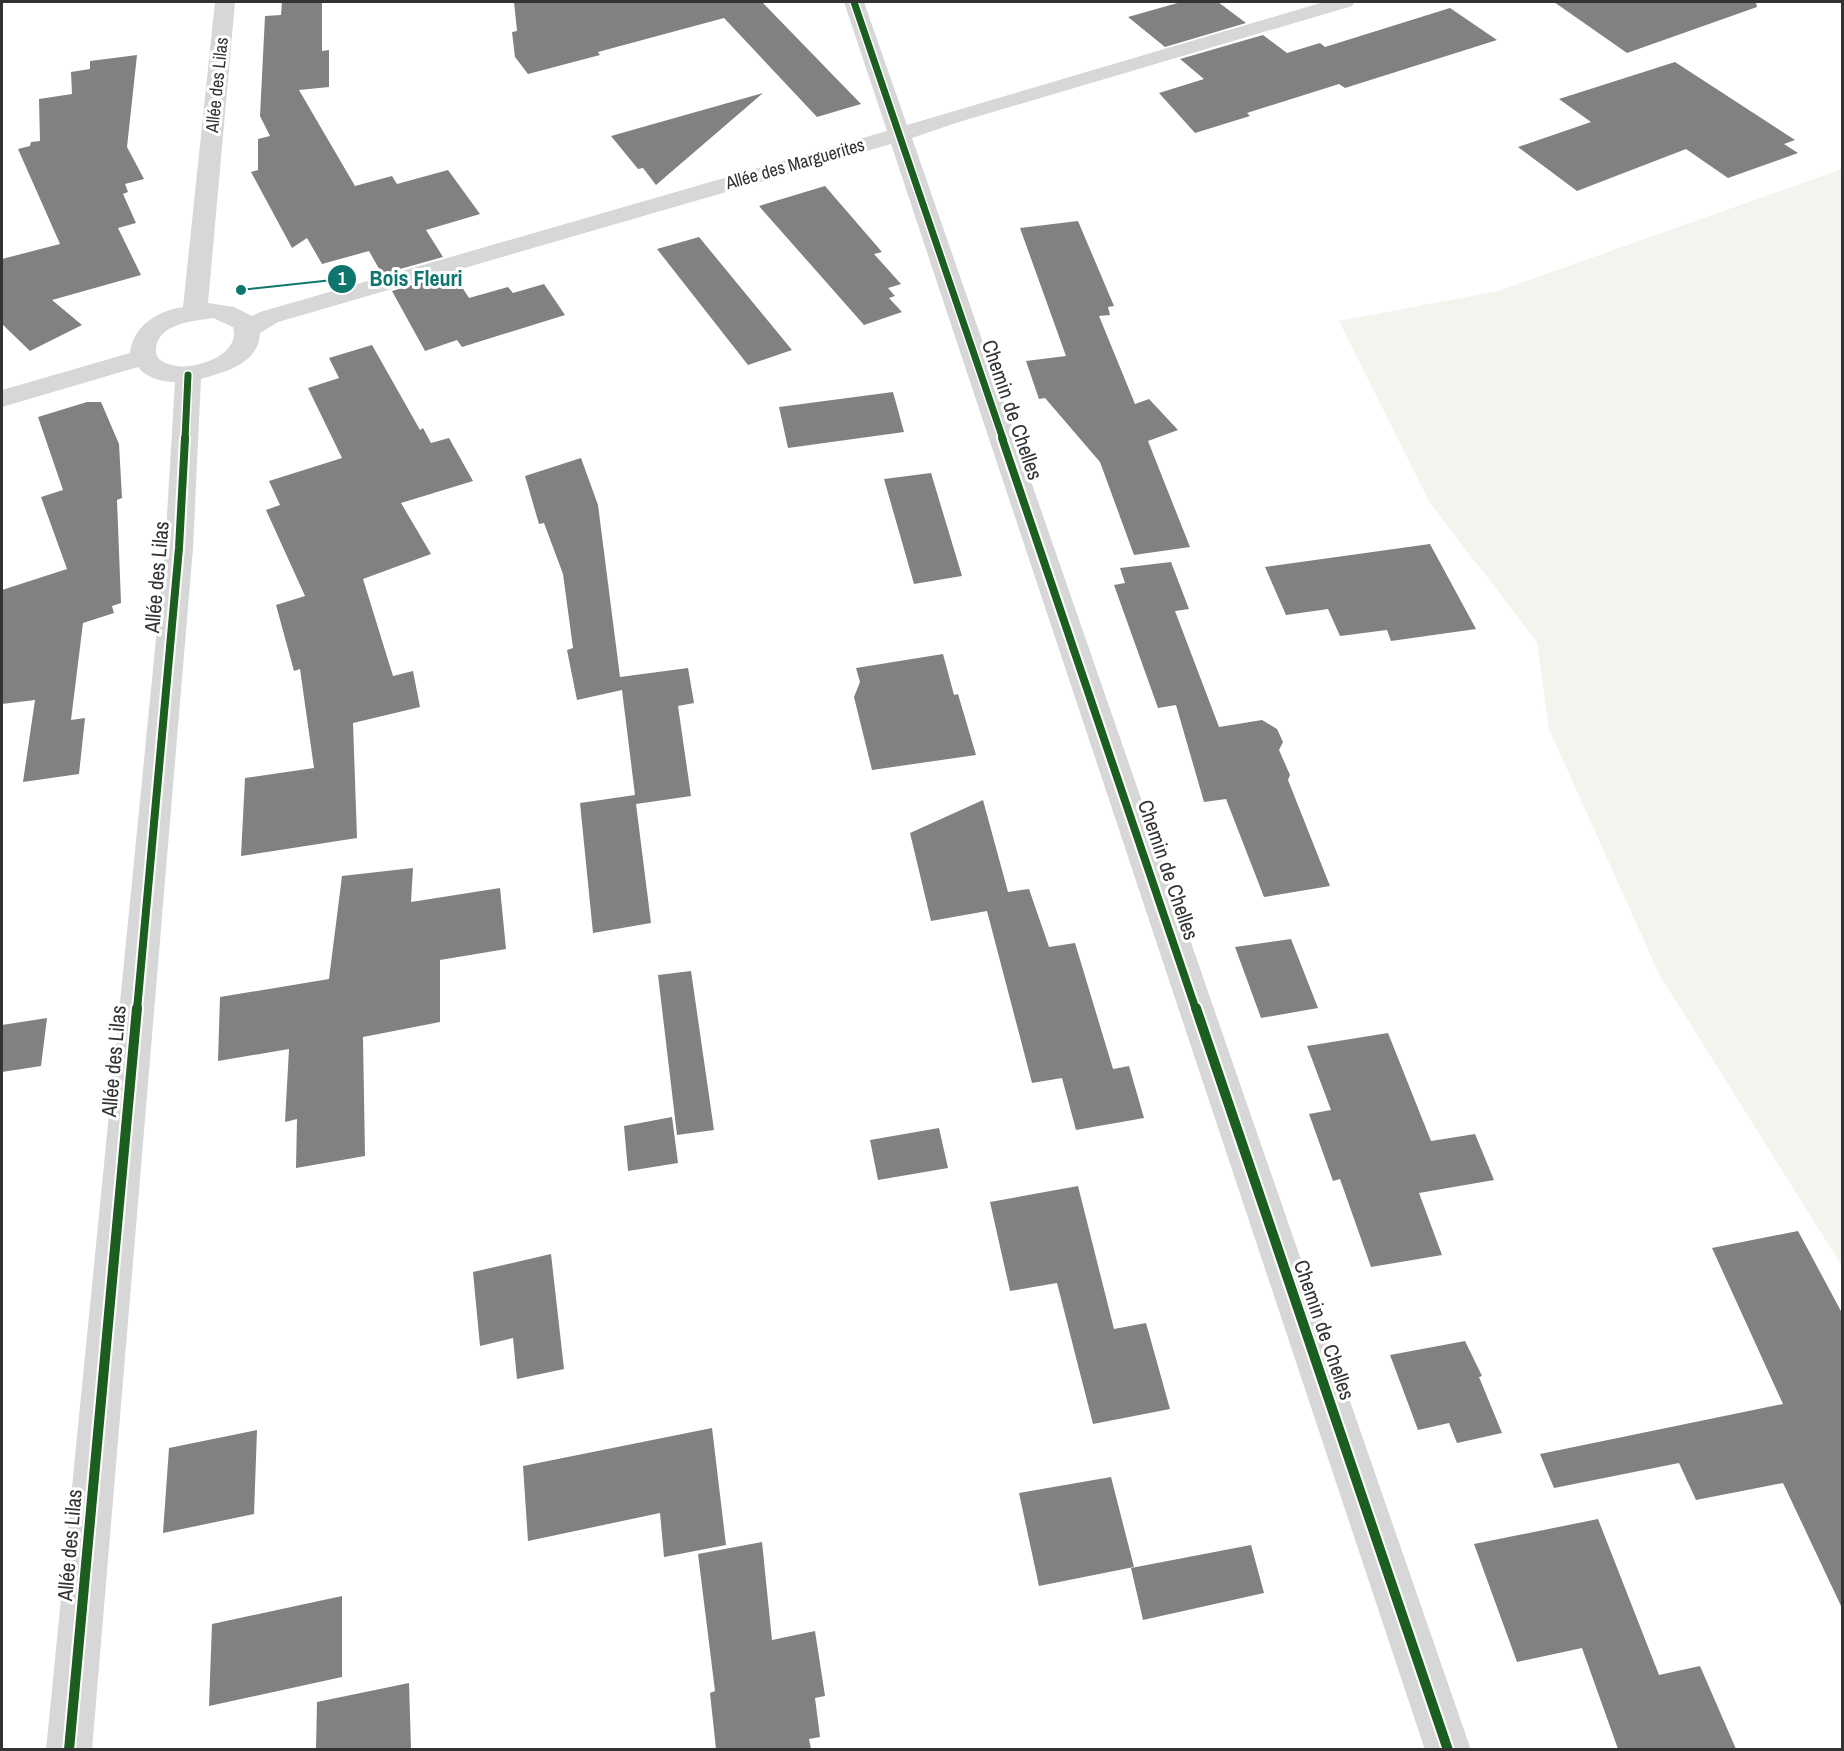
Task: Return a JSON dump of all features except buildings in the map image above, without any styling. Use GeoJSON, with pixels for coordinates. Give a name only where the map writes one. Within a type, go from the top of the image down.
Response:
{"type":"FeatureCollection","features":[{"type":"Feature","properties":{"kind":"street","name":"Allée des Lilas"},"geometry":{"type":"LineString","coordinates":[[195,311],[225,2]]}},
{"type":"Feature","properties":{"kind":"street","name":"Chemin de Chelles"},"geometry":{"type":"LineString","coordinates":[[854,2],[1448,1749]]}},
{"type":"Feature","properties":{"kind":"street","name":"Allée des Marguerites"},"geometry":{"type":"LineString","coordinates":[[248,329],[269,317],[899,135],[962,114],[1345,2]]}},
{"type":"Feature","properties":{"kind":"street"},"geometry":{"type":"LineString","coordinates":[[213,310],[230,313],[242,320],[248,329],[247,341],[240,352],[208,370],[188,375],[168,374],[152,368],[142,358],[140,349],[152,329],[179,314],[213,310]]}},
{"type":"Feature","properties":{"kind":"street"},"geometry":{"type":"LineString","coordinates":[[2,399],[142,358]]}},
{"type":"Feature","properties":{"kind":"street","name":"Allée des Lilas"},"geometry":{"type":"LineString","coordinates":[[69,1749],[179,548],[188,375]]}},
{"type":"Feature","properties":{"kind":"shaded area"},"geometry":{"type":"Polygon","coordinates":[[[1842,169],[1842,1266],[1659,974],[1549,729],[1537,642],[1430,503],[1339,321],[1498,291],[1842,169]]]}},
{"type":"Feature","properties":{"kind":"cycle path"},"geometry":{"type":"LineString","coordinates":[[854,2],[1448,1750]]}},
{"type":"Feature","properties":{"kind":"cycle path"},"geometry":{"type":"LineString","coordinates":[[69,1750],[179,548],[188,375]]}},
{"type":"Feature","properties":{"kind":"place","name":"Bois Fleuri"},"geometry":{"type":"Point","coordinates":[241,290]}}]}
